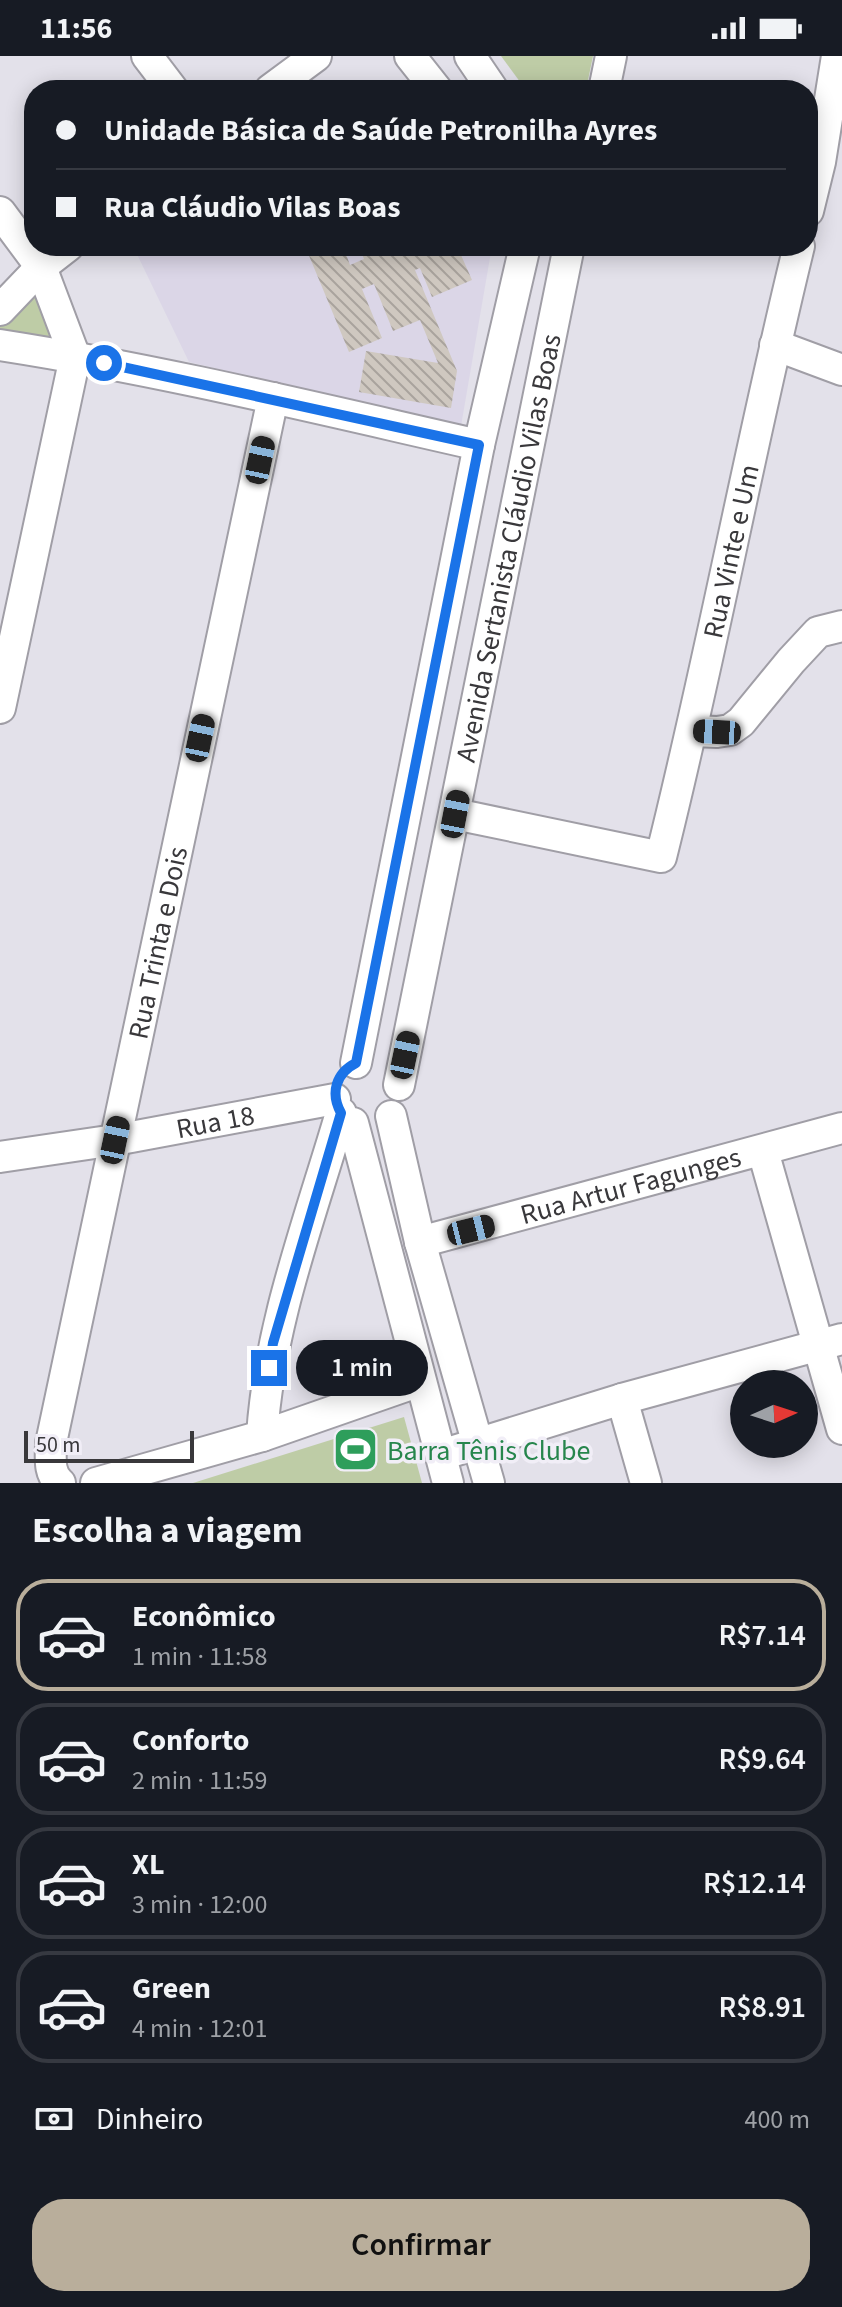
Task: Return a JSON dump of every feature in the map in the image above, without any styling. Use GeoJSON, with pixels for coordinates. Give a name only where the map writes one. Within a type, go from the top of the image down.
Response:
{"type":"FeatureCollection","features":[{"type":"Feature","properties":{"kind":"street"},"geometry":{"type":"LineString","coordinates":[[147,56],[165,80]]}},
{"type":"Feature","properties":{"kind":"street"},"geometry":{"type":"LineString","coordinates":[[284,80],[316,56]]}},
{"type":"Feature","properties":{"kind":"street"},"geometry":{"type":"LineString","coordinates":[[410,56],[429,80]]}},
{"type":"Feature","properties":{"kind":"street"},"geometry":{"type":"LineString","coordinates":[[470,56],[486,80]]}},
{"type":"Feature","properties":{"kind":"street"},"geometry":{"type":"LineString","coordinates":[[606,80],[611,56]]}},
{"type":"Feature","properties":{"kind":"street"},"geometry":{"type":"LineString","coordinates":[[818,190],[831,163],[837,56]]}},
{"type":"Feature","properties":{"kind":"street"},"geometry":{"type":"LineString","coordinates":[[0,212],[24,244]]}},
{"type":"Feature","properties":{"kind":"street"},"geometry":{"type":"LineString","coordinates":[[0,708],[75,357],[41,267],[33,256]]}},
{"type":"Feature","properties":{"kind":"street"},"geometry":{"type":"LineString","coordinates":[[0,310],[55,256]]}},
{"type":"Feature","properties":{"kind":"street","name":"Avenida Sertanista Cláudio Vilas Boas"},"geometry":{"type":"LineString","coordinates":[[356,1063],[479,445],[523,256]]}},
{"type":"Feature","properties":{"kind":"street","name":"Avenida Sertanista Cláudio Vilas Boas"},"geometry":{"type":"LineString","coordinates":[[399,1085],[567,256]]}},
{"type":"Feature","properties":{"kind":"street","name":"Rua Vinte e Um"},"geometry":{"type":"LineString","coordinates":[[455,814],[661,857],[693,731],[797,256]]}},
{"type":"Feature","properties":{"kind":"street"},"geometry":{"type":"LineString","coordinates":[[0,345],[75,357],[273,398],[479,445]]}},
{"type":"Feature","properties":{"kind":"street"},"geometry":{"type":"LineString","coordinates":[[775,345],[842,370]]}},
{"type":"Feature","properties":{"kind":"street","name":"Rua Trinta e Dois"},"geometry":{"type":"LineString","coordinates":[[60,1483],[51,1469],[51,1443],[273,398]]}},
{"type":"Feature","properties":{"kind":"street"},"geometry":{"type":"LineString","coordinates":[[693,731],[730,730],[741,722],[818,632],[842,626]]}},
{"type":"Feature","properties":{"kind":"street"},"geometry":{"type":"LineString","coordinates":[[343,1112],[369,1126],[377,1125],[391,1116],[397,1107],[399,1085],[395,1077],[382,1064],[373,1061],[356,1063],[344,1070],[338,1079],[343,1112],[444,1469],[478,1444],[622,1399],[830,1343]]}},
{"type":"Feature","properties":{"kind":"street"},"geometry":{"type":"LineString","coordinates":[[262,1436],[273,1343],[343,1112]]}},
{"type":"Feature","properties":{"kind":"street","name":"Rua 18"},"geometry":{"type":"LineString","coordinates":[[0,1157],[343,1112]]}},
{"type":"Feature","properties":{"kind":"street"},"geometry":{"type":"LineString","coordinates":[[391,1116],[420,1242],[489,1483]]}},
{"type":"Feature","properties":{"kind":"street","name":"Rua Artur Fagunges"},"geometry":{"type":"LineString","coordinates":[[420,1242],[842,1128]]}},
{"type":"Feature","properties":{"kind":"street"},"geometry":{"type":"LineString","coordinates":[[763,1151],[830,1343],[842,1429]]}},
{"type":"Feature","properties":{"kind":"street"},"geometry":{"type":"LineString","coordinates":[[96,1483],[262,1436],[420,1381]]}},
{"type":"Feature","properties":{"kind":"street"},"geometry":{"type":"LineString","coordinates":[[622,1399],[646,1483]]}},
{"type":"Feature","properties":{"kind":"shaded area"},"geometry":{"type":"Polygon","coordinates":[[[138,256],[490,256],[461,426],[189,362],[138,256]]]}},
{"type":"Feature","properties":{"kind":"green space"},"geometry":{"type":"Polygon","coordinates":[[[501,56],[593,56],[588,80],[519,80],[501,56]]]}},
{"type":"Feature","properties":{"kind":"green space"},"geometry":{"type":"Polygon","coordinates":[[[38,286],[60,341],[0,330],[38,286]]]}},
{"type":"Feature","properties":{"kind":"green space","name":"Barra Tênis Clube"},"geometry":{"type":"Polygon","coordinates":[[[404,1417],[422,1483],[193,1483],[404,1417]]]}},
{"type":"Feature","properties":{"kind":"building"},"geometry":{"type":"Polygon","coordinates":[[[309,256],[347,256],[350,265],[364,259],[363,256],[461,256],[472,280],[432,297],[420,268],[415,270],[457,371],[451,408],[359,392],[366,351],[438,363],[420,320],[393,331],[374,284],[362,289],[382,338],[349,352],[309,256]]]}},
{"type":"Feature","properties":{"kind":"place","name":"Barra Tênis Clube"},"geometry":{"type":"Point","coordinates":[356,1450]}},
{"type":"Feature","properties":{"kind":"route"},"geometry":{"type":"LineString","coordinates":[[104,363],[479,445],[356,1063],[344,1070],[335,1089],[335,1099],[341,1113],[273,1343],[269,1368]]}}]}
